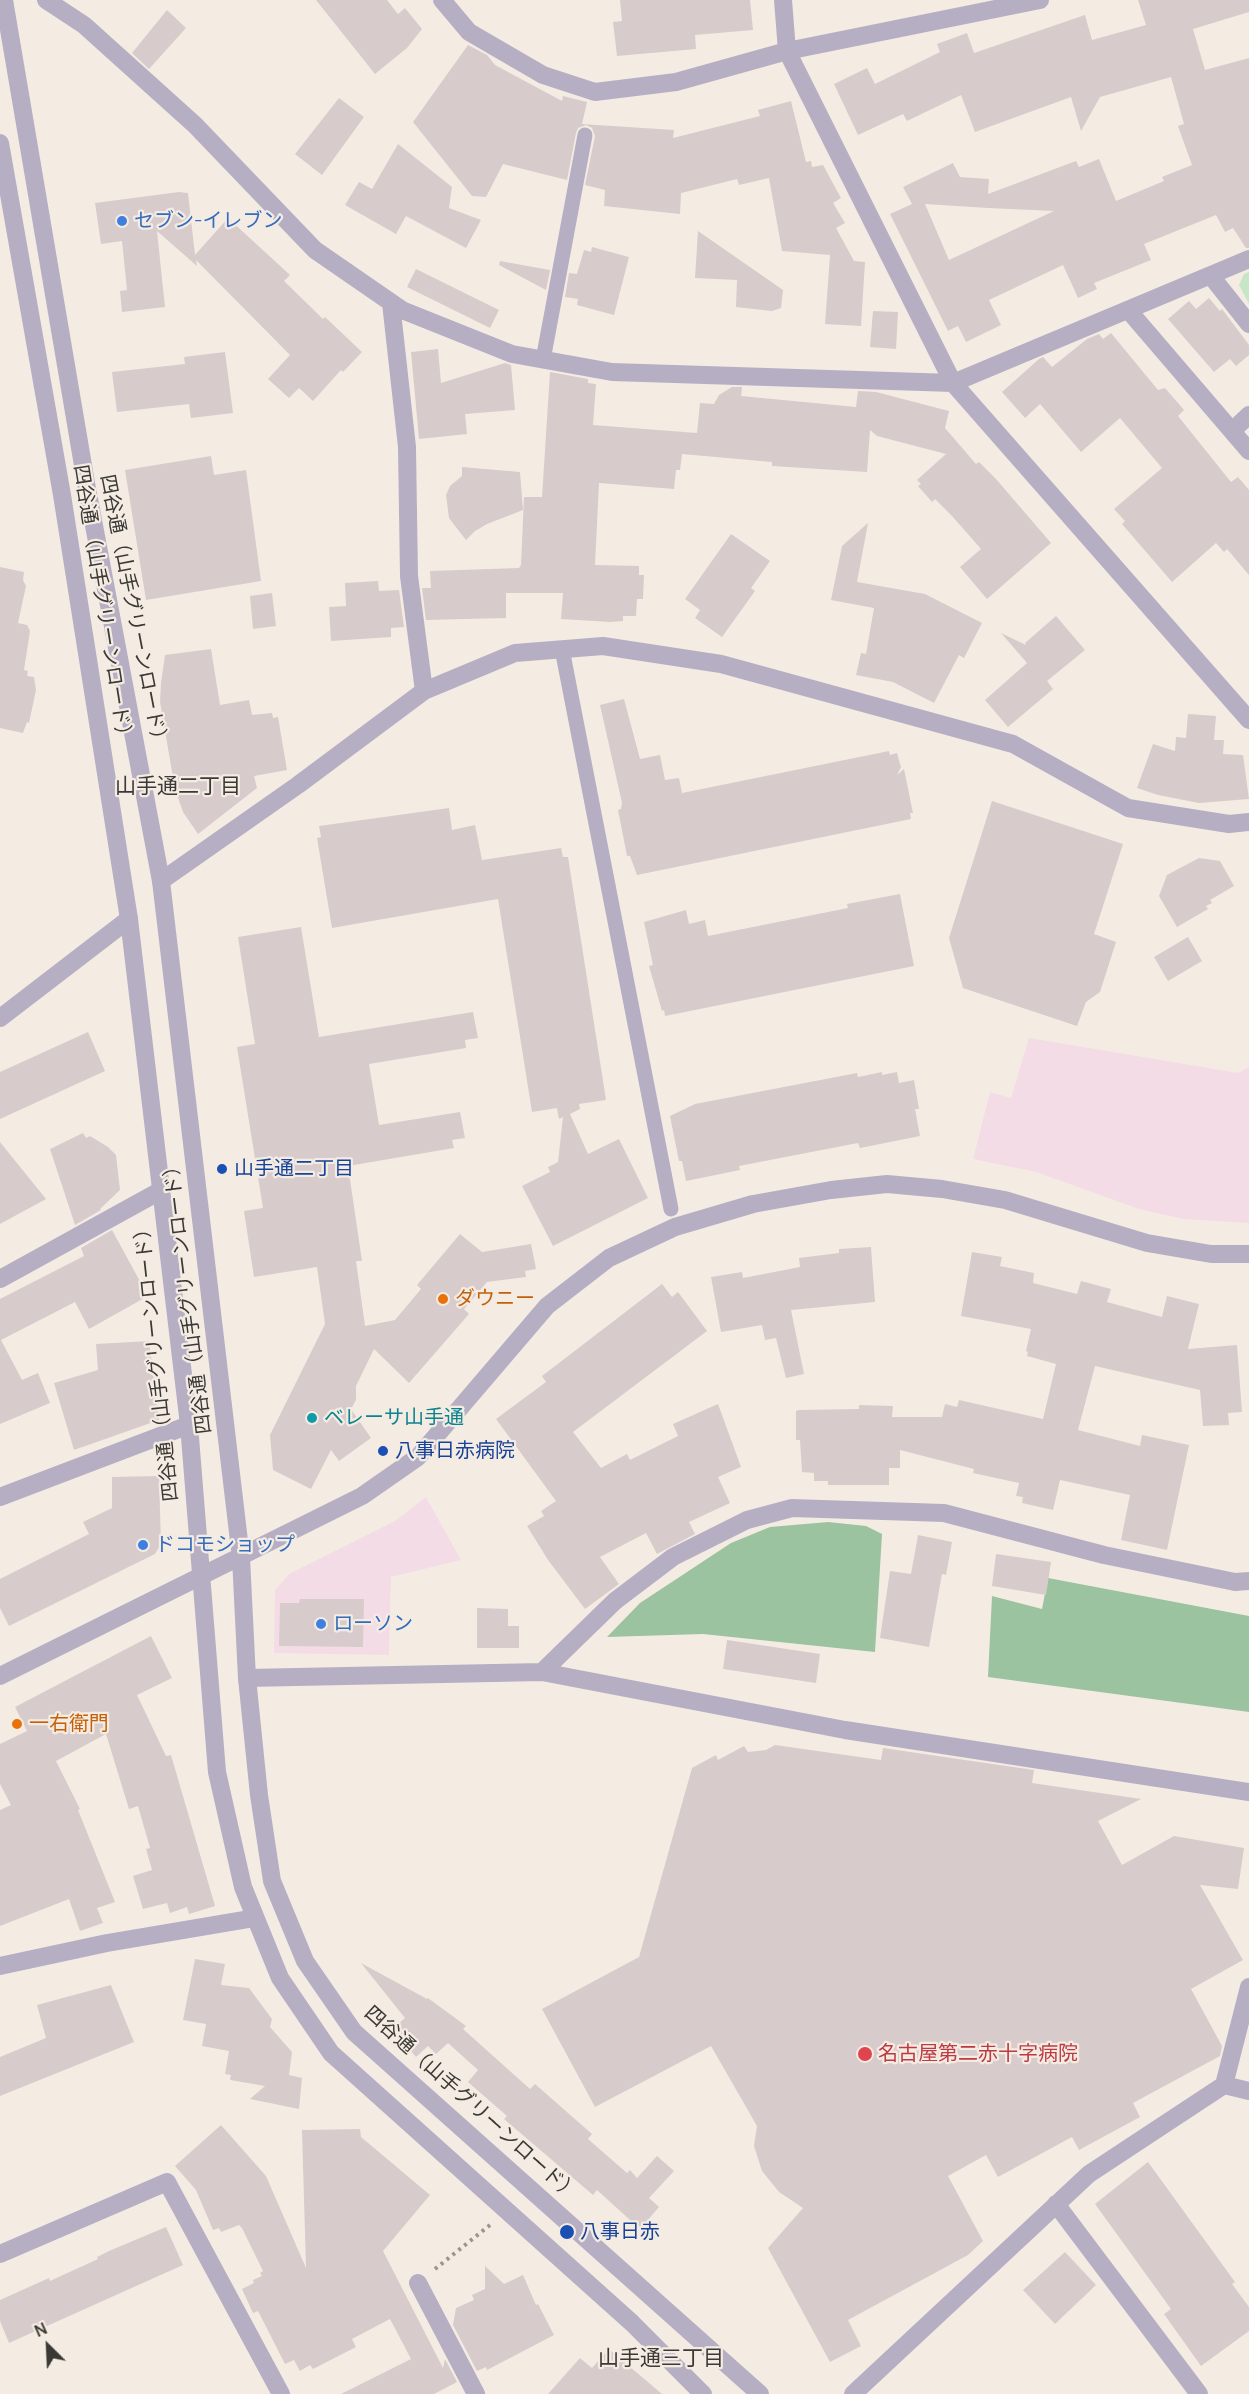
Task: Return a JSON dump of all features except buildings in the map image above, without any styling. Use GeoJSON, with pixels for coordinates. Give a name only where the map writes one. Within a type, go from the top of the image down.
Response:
{"type":"FeatureCollection","features":[{"type":"Feature","properties":{"kind":"street","name":"四谷通（山手グリーンロード）"},"geometry":{"type":"LineString","coordinates":[[4,0],[86,483],[161,881],[241,1558],[247,1678],[259,1795],[272,1881],[305,1961],[354,2032],[760,2394]]}},
{"type":"Feature","properties":{"kind":"street"},"geometry":{"type":"LineString","coordinates":[[46,0],[84,25],[195,125],[315,250],[402,310],[512,354],[612,372],[953,383],[1249,259]]}},
{"type":"Feature","properties":{"kind":"street"},"geometry":{"type":"LineString","coordinates":[[442,0],[469,32],[543,75],[595,92],[676,82],[787,51],[1040,0]]}},
{"type":"Feature","properties":{"kind":"street"},"geometry":{"type":"LineString","coordinates":[[783,0],[787,51],[953,383],[1249,720]]}},
{"type":"Feature","properties":{"kind":"street","name":"四谷通 （山手グリーンロード）"},"geometry":{"type":"LineString","coordinates":[[0,143],[62,495],[129,919],[189,1425],[218,1772],[243,1887],[280,1978],[331,2053],[632,2323],[703,2394]]}},
{"type":"Feature","properties":{"kind":"street"},"geometry":{"type":"LineString","coordinates":[[1211,276],[1249,324]]}},
{"type":"Feature","properties":{"kind":"street"},"geometry":{"type":"LineString","coordinates":[[391,303],[406,447],[408,576],[424,692]]}},
{"type":"Feature","properties":{"kind":"street"},"geometry":{"type":"LineString","coordinates":[[1129,311],[1249,451]]}},
{"type":"Feature","properties":{"kind":"street"},"geometry":{"type":"LineString","coordinates":[[1232,431],[1249,415]]}},
{"type":"Feature","properties":{"kind":"street"},"geometry":{"type":"LineString","coordinates":[[161,881],[298,785],[424,692],[515,652],[603,646],[720,664],[1013,744],[1128,808],[1229,824],[1249,822]]}},
{"type":"Feature","properties":{"kind":"street"},"geometry":{"type":"LineString","coordinates":[[0,1018],[129,919]]}},
{"type":"Feature","properties":{"kind":"street"},"geometry":{"type":"LineString","coordinates":[[0,1676],[362,1496],[418,1456],[547,1306],[609,1258],[675,1227],[753,1204],[831,1190],[887,1184],[942,1189],[1005,1200],[1147,1243],[1211,1254],[1249,1254]]}},
{"type":"Feature","properties":{"kind":"street"},"geometry":{"type":"LineString","coordinates":[[0,1279],[160,1191]]}},
{"type":"Feature","properties":{"kind":"street"},"geometry":{"type":"LineString","coordinates":[[0,1497],[189,1425]]}},
{"type":"Feature","properties":{"kind":"street"},"geometry":{"type":"LineString","coordinates":[[542,1671],[615,1601],[674,1557],[747,1520],[792,1508],[944,1513],[1104,1555],[1235,1582],[1249,1581]]}},
{"type":"Feature","properties":{"kind":"street"},"geometry":{"type":"LineString","coordinates":[[247,1678],[542,1671],[845,1730],[1249,1792]]}},
{"type":"Feature","properties":{"kind":"street"},"geometry":{"type":"LineString","coordinates":[[0,1966],[107,1943],[255,1918]]}},
{"type":"Feature","properties":{"kind":"street"},"geometry":{"type":"LineString","coordinates":[[853,2394],[1089,2174],[1224,2085],[1249,1987]]}},
{"type":"Feature","properties":{"kind":"street"},"geometry":{"type":"LineString","coordinates":[[1224,2085],[1249,2091]]}},
{"type":"Feature","properties":{"kind":"street"},"geometry":{"type":"LineString","coordinates":[[0,2254],[168,2182],[281,2394]]}},
{"type":"Feature","properties":{"kind":"street"},"geometry":{"type":"LineString","coordinates":[[1056,2204],[1198,2394]]}},
{"type":"Feature","properties":{"kind":"street"},"geometry":{"type":"LineString","coordinates":[[418,2283],[476,2394]]}},
{"type":"Feature","properties":{"kind":"lane"},"geometry":{"type":"LineString","coordinates":[[543,360],[585,135]]}},
{"type":"Feature","properties":{"kind":"lane"},"geometry":{"type":"LineString","coordinates":[[562,650],[671,1209]]}},
{"type":"Feature","properties":{"kind":"path"},"geometry":{"type":"LineString","coordinates":[[418,2283],[507,2211]]}},
{"type":"Feature","properties":{"kind":"shaded area"},"geometry":{"type":"Polygon","coordinates":[[[1029,1038],[1238,1073],[1249,1067],[1249,1223],[1183,1219],[1139,1209],[1036,1172],[973,1159],[990,1092],[1011,1098],[1029,1038]]]}},
{"type":"Feature","properties":{"kind":"shaded area"},"geometry":{"type":"Polygon","coordinates":[[[426,1497],[461,1560],[391,1577],[389,1655],[274,1653],[275,1590],[289,1574],[395,1521],[426,1497]]]}},
{"type":"Feature","properties":{"kind":"green space"},"geometry":{"type":"Polygon","coordinates":[[[1249,272],[1249,304],[1239,285],[1244,274],[1249,272]]]}},
{"type":"Feature","properties":{"kind":"green space"},"geometry":{"type":"Polygon","coordinates":[[[828,1522],[866,1526],[882,1534],[875,1652],[703,1634],[607,1637],[640,1603],[731,1543],[770,1527],[828,1522]]]}},
{"type":"Feature","properties":{"kind":"green space"},"geometry":{"type":"Polygon","coordinates":[[[1048,1578],[1249,1616],[1249,1712],[988,1677],[992,1596],[1042,1609],[1048,1578]]]}},
{"type":"Feature","properties":{"kind":"place","name":"セブン-イレブン"},"geometry":{"type":"Point","coordinates":[122,221]}},
{"type":"Feature","properties":{"kind":"place","name":"山手通二丁目"},"geometry":{"type":"Point","coordinates":[222,1169]}},
{"type":"Feature","properties":{"kind":"place","name":"ダウニー"},"geometry":{"type":"Point","coordinates":[443,1299]}},
{"type":"Feature","properties":{"kind":"place","name":"ベレーサ山手通"},"geometry":{"type":"Point","coordinates":[312,1418]}},
{"type":"Feature","properties":{"kind":"place","name":"八事日赤病院"},"geometry":{"type":"Point","coordinates":[383,1451]}},
{"type":"Feature","properties":{"kind":"place","name":"ドコモショップ"},"geometry":{"type":"Point","coordinates":[143,1545]}},
{"type":"Feature","properties":{"kind":"place","name":"ローソン"},"geometry":{"type":"Point","coordinates":[321,1624]}},
{"type":"Feature","properties":{"kind":"place","name":"一右衛門"},"geometry":{"type":"Point","coordinates":[17,1724]}},
{"type":"Feature","properties":{"kind":"place","name":"名古屋第二赤十字病院"},"geometry":{"type":"Point","coordinates":[865,2054]}},
{"type":"Feature","properties":{"kind":"place","name":"八事日赤"},"geometry":{"type":"Point","coordinates":[567,2232]}},
{"type":"Feature","properties":{"kind":"district","name":"山手通二丁目"},"geometry":{"type":"Point","coordinates":[178,787]}},
{"type":"Feature","properties":{"kind":"district","name":"山手通三丁目"},"geometry":{"type":"Point","coordinates":[661,2359]}}]}
